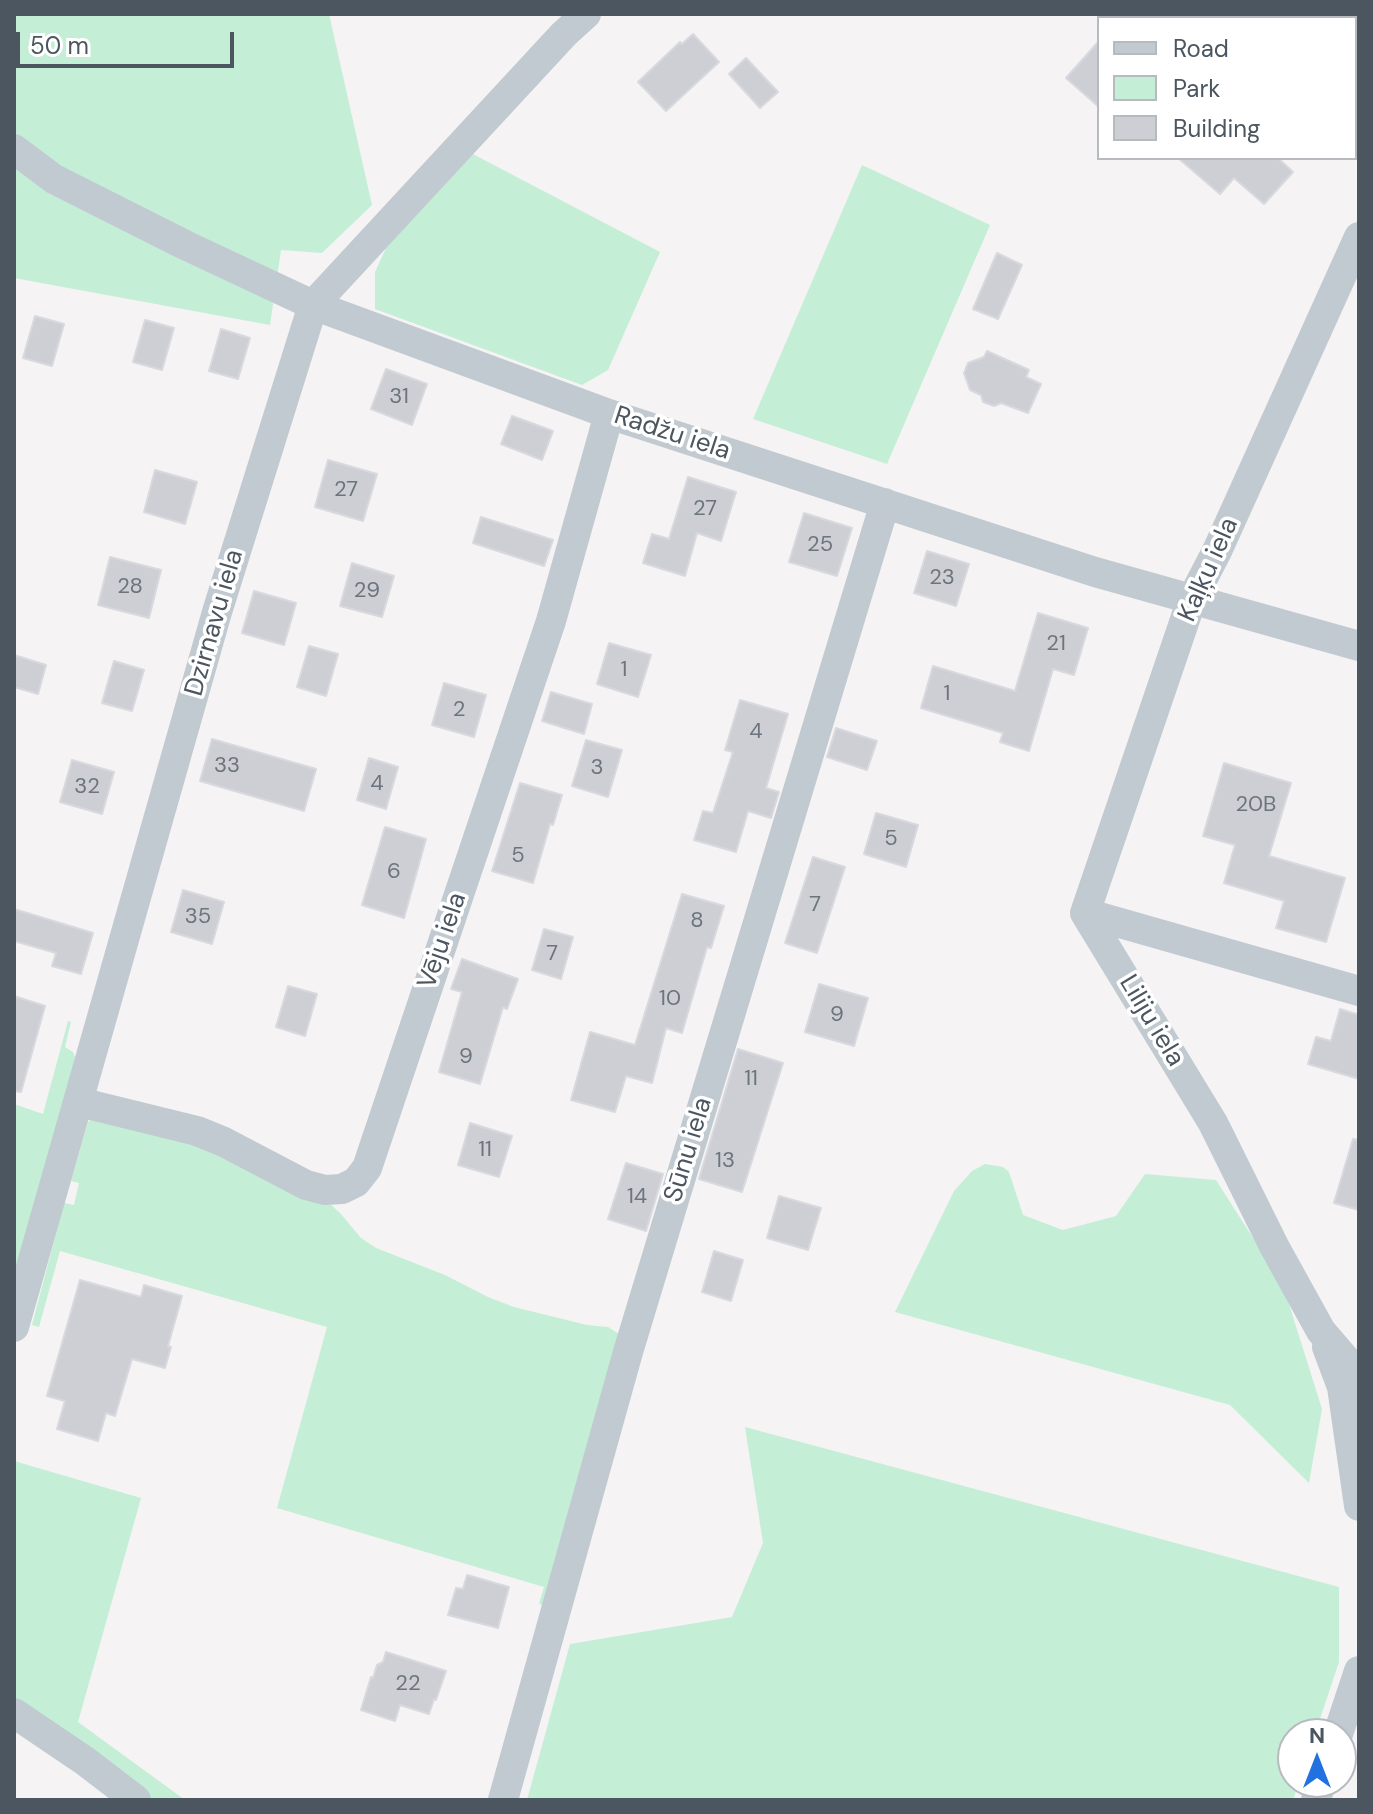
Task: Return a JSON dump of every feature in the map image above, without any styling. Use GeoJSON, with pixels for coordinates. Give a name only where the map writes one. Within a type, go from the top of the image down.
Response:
{"type":"FeatureCollection","features":[{"type":"Feature","properties":{"kind":"street","name":"Dzirnavu iela"},"geometry":{"type":"LineString","coordinates":[[14,1327],[217,612],[313,305],[586,14]]}},
{"type":"Feature","properties":{"kind":"street","name":"Radžu iela"},"geometry":{"type":"LineString","coordinates":[[14,149],[54,179],[313,305],[609,414],[1095,572],[1359,646]]}},
{"type":"Feature","properties":{"kind":"street","name":"Kaļķu iela"},"geometry":{"type":"LineString","coordinates":[[1085,913],[1192,599],[1217,551],[1359,237]]}},
{"type":"Feature","properties":{"kind":"street","name":"Vēju iela"},"geometry":{"type":"LineString","coordinates":[[79,1102],[197,1131],[306,1185],[325,1190],[342,1189],[356,1182],[367,1168],[551,621],[609,414]]}},
{"type":"Feature","properties":{"kind":"street","name":"Sūnu iela"},"geometry":{"type":"LineString","coordinates":[[503,1800],[628,1352],[885,503]]}},
{"type":"Feature","properties":{"kind":"street"},"geometry":{"type":"LineString","coordinates":[[1085,913],[1359,991]]}},
{"type":"Feature","properties":{"kind":"street","name":"Liliju iela"},"geometry":{"type":"LineString","coordinates":[[1085,913],[1213,1123],[1274,1246],[1321,1331],[1359,1375]]}},
{"type":"Feature","properties":{"kind":"street"},"geometry":{"type":"LineString","coordinates":[[1321,1331],[1342,1387],[1359,1506]]}},
{"type":"Feature","properties":{"kind":"street"},"geometry":{"type":"LineString","coordinates":[[1343,1718],[1359,1671]]}},
{"type":"Feature","properties":{"kind":"street"},"geometry":{"type":"LineString","coordinates":[[14,1713],[136,1800]]}},
{"type":"Feature","properties":{"kind":"green space"},"geometry":{"type":"Polygon","coordinates":[[[14,14],[329,14],[372,205],[322,253],[281,250],[270,325],[14,278],[14,14]]]}},
{"type":"Feature","properties":{"kind":"green space"},"geometry":{"type":"Polygon","coordinates":[[[469,152],[660,252],[608,370],[582,385],[375,309],[375,272],[386,248],[469,152]]]}},
{"type":"Feature","properties":{"kind":"green space"},"geometry":{"type":"Polygon","coordinates":[[[862,165],[990,225],[887,464],[753,419],[862,165]]]}},
{"type":"Feature","properties":{"kind":"green space"},"geometry":{"type":"Polygon","coordinates":[[[68,1021],[71,1022],[65,1047],[73,1052],[74,1066],[14,1278],[14,1104],[43,1114],[68,1021]]]}},
{"type":"Feature","properties":{"kind":"green space"},"geometry":{"type":"Polygon","coordinates":[[[94,1117],[186,1133],[328,1202],[361,1238],[376,1248],[514,1307],[587,1325],[608,1327],[619,1334],[550,1607],[539,1604],[544,1587],[277,1508],[327,1327],[60,1251],[39,1327],[32,1325],[64,1203],[74,1205],[79,1183],[71,1181],[88,1122],[94,1117]]]}},
{"type":"Feature","properties":{"kind":"green space"},"geometry":{"type":"Polygon","coordinates":[[[985,1164],[1003,1167],[1009,1172],[1023,1215],[1063,1230],[1116,1216],[1145,1174],[1216,1180],[1283,1285],[1322,1409],[1309,1483],[1230,1405],[895,1312],[954,1191],[972,1171],[985,1164]]]}},
{"type":"Feature","properties":{"kind":"green space"},"geometry":{"type":"Polygon","coordinates":[[[745,1427],[1339,1587],[1339,1662],[1320,1718],[1277,1718],[1277,1798],[1293,1800],[527,1800],[570,1644],[732,1617],[763,1543],[745,1427]]]}},
{"type":"Feature","properties":{"kind":"green space"},"geometry":{"type":"Polygon","coordinates":[[[14,1461],[141,1498],[78,1722],[185,1800],[153,1800],[98,1756],[14,1699],[14,1461]]]}},
{"type":"Feature","properties":{"kind":"building"},"geometry":{"type":"Polygon","coordinates":[[[693,34],[719,62],[666,111],[638,82],[680,42],[682,44],[693,34]]]}},
{"type":"Feature","properties":{"kind":"building"},"geometry":{"type":"Polygon","coordinates":[[[1097,43],[1097,105],[1066,78],[1097,43]]]}},
{"type":"Feature","properties":{"kind":"building"},"geometry":{"type":"Polygon","coordinates":[[[746,58],[778,92],[760,108],[729,74],[746,58]]]}},
{"type":"Feature","properties":{"kind":"building"},"geometry":{"type":"Polygon","coordinates":[[[1180,160],[1280,160],[1293,172],[1264,204],[1234,178],[1220,194],[1180,160]]]}},
{"type":"Feature","properties":{"kind":"building"},"geometry":{"type":"Polygon","coordinates":[[[997,253],[1022,265],[998,319],[973,309],[997,253]]]}},
{"type":"Feature","properties":{"kind":"building"},"geometry":{"type":"Polygon","coordinates":[[[35,316],[64,324],[52,366],[23,358],[35,316]]]}},
{"type":"Feature","properties":{"kind":"building"},"geometry":{"type":"Polygon","coordinates":[[[145,320],[174,328],[162,370],[133,362],[145,320]]]}},
{"type":"Feature","properties":{"kind":"building"},"geometry":{"type":"Polygon","coordinates":[[[221,329],[250,338],[238,379],[209,371],[221,329]]]}},
{"type":"Feature","properties":{"kind":"building"},"geometry":{"type":"Polygon","coordinates":[[[987,351],[1029,370],[1026,377],[1041,384],[1028,413],[1001,403],[994,406],[983,402],[981,395],[970,390],[964,373],[968,363],[984,357],[987,351]]]}},
{"type":"Feature","properties":{"kind":"building"},"geometry":{"type":"Polygon","coordinates":[[[386,369],[427,384],[412,425],[371,409],[386,369]]]}},
{"type":"Feature","properties":{"kind":"building"},"geometry":{"type":"Polygon","coordinates":[[[512,416],[553,431],[542,460],[501,444],[512,416]]]}},
{"type":"Feature","properties":{"kind":"building"},"geometry":{"type":"Polygon","coordinates":[[[328,460],[377,474],[363,521],[315,507],[328,460]]]}},
{"type":"Feature","properties":{"kind":"building"},"geometry":{"type":"Polygon","coordinates":[[[155,470],[197,482],[185,524],[144,512],[155,470]]]}},
{"type":"Feature","properties":{"kind":"building"},"geometry":{"type":"Polygon","coordinates":[[[688,477],[736,492],[721,541],[697,533],[685,576],[643,563],[652,534],[669,539],[688,477]]]}},
{"type":"Feature","properties":{"kind":"building"},"geometry":{"type":"Polygon","coordinates":[[[804,513],[852,528],[837,576],[789,562],[804,513]]]}},
{"type":"Feature","properties":{"kind":"building"},"geometry":{"type":"Polygon","coordinates":[[[481,517],[553,540],[544,566],[473,543],[481,517]]]}},
{"type":"Feature","properties":{"kind":"building"},"geometry":{"type":"Polygon","coordinates":[[[927,551],[969,564],[956,606],[914,593],[927,551]]]}},
{"type":"Feature","properties":{"kind":"building"},"geometry":{"type":"Polygon","coordinates":[[[110,557],[161,570],[149,618],[98,605],[110,557]]]}},
{"type":"Feature","properties":{"kind":"building"},"geometry":{"type":"Polygon","coordinates":[[[352,563],[394,576],[382,617],[340,606],[352,563]]]}},
{"type":"Feature","properties":{"kind":"building"},"geometry":{"type":"Polygon","coordinates":[[[254,591],[296,603],[284,645],[242,633],[254,591]]]}},
{"type":"Feature","properties":{"kind":"building"},"geometry":{"type":"Polygon","coordinates":[[[1038,613],[1088,628],[1074,675],[1053,669],[1029,751],[1000,742],[1003,733],[921,708],[933,666],[1015,691],[1038,613]]]}},
{"type":"Feature","properties":{"kind":"building"},"geometry":{"type":"Polygon","coordinates":[[[609,643],[651,655],[638,697],[597,684],[609,643]]]}},
{"type":"Feature","properties":{"kind":"building"},"geometry":{"type":"Polygon","coordinates":[[[309,646],[338,654],[326,696],[297,687],[309,646]]]}},
{"type":"Feature","properties":{"kind":"building"},"geometry":{"type":"Polygon","coordinates":[[[14,655],[46,665],[38,694],[14,687],[14,655]]]}},
{"type":"Feature","properties":{"kind":"building"},"geometry":{"type":"Polygon","coordinates":[[[114,661],[144,670],[132,711],[102,703],[114,661]]]}},
{"type":"Feature","properties":{"kind":"building"},"geometry":{"type":"Polygon","coordinates":[[[444,683],[486,695],[474,737],[432,725],[444,683]]]}},
{"type":"Feature","properties":{"kind":"building"},"geometry":{"type":"Polygon","coordinates":[[[551,692],[592,704],[584,734],[542,721],[551,692]]]}},
{"type":"Feature","properties":{"kind":"building"},"geometry":{"type":"Polygon","coordinates":[[[740,700],[788,714],[766,788],[779,792],[771,818],[748,811],[736,852],[694,840],[703,811],[713,813],[733,752],[725,750],[740,700]]]}},
{"type":"Feature","properties":{"kind":"building"},"geometry":{"type":"Polygon","coordinates":[[[836,728],[877,741],[867,770],[827,757],[836,728]]]}},
{"type":"Feature","properties":{"kind":"building"},"geometry":{"type":"Polygon","coordinates":[[[212,739],[316,769],[304,811],[200,781],[212,739]]]}},
{"type":"Feature","properties":{"kind":"building"},"geometry":{"type":"Polygon","coordinates":[[[586,740],[622,750],[608,797],[572,786],[586,740]]]}},
{"type":"Feature","properties":{"kind":"building"},"geometry":{"type":"Polygon","coordinates":[[[369,758],[398,767],[386,809],[357,800],[369,758]]]}},
{"type":"Feature","properties":{"kind":"building"},"geometry":{"type":"Polygon","coordinates":[[[72,760],[114,772],[102,814],[60,802],[72,760]]]}},
{"type":"Feature","properties":{"kind":"building"},"geometry":{"type":"Polygon","coordinates":[[[1224,763],[1291,783],[1269,856],[1345,878],[1326,942],[1276,928],[1284,901],[1224,883],[1235,845],[1203,836],[1224,763]]]}},
{"type":"Feature","properties":{"kind":"building"},"geometry":{"type":"Polygon","coordinates":[[[520,783],[562,795],[533,883],[492,871],[520,783]]]}},
{"type":"Feature","properties":{"kind":"building"},"geometry":{"type":"Polygon","coordinates":[[[876,813],[918,825],[906,867],[864,854],[876,813]]]}},
{"type":"Feature","properties":{"kind":"building"},"geometry":{"type":"Polygon","coordinates":[[[385,827],[426,839],[404,918],[362,905],[385,827]]]}},
{"type":"Feature","properties":{"kind":"building"},"geometry":{"type":"Polygon","coordinates":[[[813,857],[845,867],[817,953],[785,943],[813,857]]]}},
{"type":"Feature","properties":{"kind":"building"},"geometry":{"type":"Polygon","coordinates":[[[183,890],[224,902],[212,944],[171,932],[183,890]]]}},
{"type":"Feature","properties":{"kind":"building"},"geometry":{"type":"Polygon","coordinates":[[[682,894],[724,906],[711,948],[707,947],[682,1033],[666,1028],[652,1083],[626,1076],[615,1112],[571,1100],[590,1032],[635,1045],[682,894]]]}},
{"type":"Feature","properties":{"kind":"building"},"geometry":{"type":"Polygon","coordinates":[[[14,909],[93,933],[81,974],[52,966],[56,953],[14,941],[14,909]]]}},
{"type":"Feature","properties":{"kind":"building"},"geometry":{"type":"Polygon","coordinates":[[[544,929],[573,937],[561,979],[532,970],[544,929]]]}},
{"type":"Feature","properties":{"kind":"building"},"geometry":{"type":"Polygon","coordinates":[[[462,959],[518,979],[507,1009],[503,1007],[480,1084],[439,1072],[462,992],[451,989],[462,959]]]}},
{"type":"Feature","properties":{"kind":"building"},"geometry":{"type":"Polygon","coordinates":[[[819,984],[868,998],[854,1046],[805,1032],[819,984]]]}},
{"type":"Feature","properties":{"kind":"building"},"geometry":{"type":"Polygon","coordinates":[[[288,986],[317,994],[305,1036],[276,1027],[288,986]]]}},
{"type":"Feature","properties":{"kind":"building"},"geometry":{"type":"Polygon","coordinates":[[[14,996],[45,1006],[21,1092],[14,1091],[14,996]]]}},
{"type":"Feature","properties":{"kind":"building"},"geometry":{"type":"Polygon","coordinates":[[[1340,1009],[1359,1015],[1359,1079],[1308,1064],[1316,1037],[1331,1041],[1340,1009]]]}},
{"type":"Feature","properties":{"kind":"building"},"geometry":{"type":"Polygon","coordinates":[[[738,1049],[783,1063],[742,1192],[699,1179],[738,1049]]]}},
{"type":"Feature","properties":{"kind":"building"},"geometry":{"type":"Polygon","coordinates":[[[470,1123],[512,1136],[499,1177],[458,1165],[470,1123]]]}},
{"type":"Feature","properties":{"kind":"building"},"geometry":{"type":"Polygon","coordinates":[[[1353,1139],[1359,1140],[1359,1210],[1334,1203],[1353,1139]]]}},
{"type":"Feature","properties":{"kind":"building"},"geometry":{"type":"Polygon","coordinates":[[[626,1163],[663,1174],[646,1231],[608,1219],[626,1163]]]}},
{"type":"Feature","properties":{"kind":"building"},"geometry":{"type":"Polygon","coordinates":[[[779,1196],[821,1208],[808,1250],[767,1238],[779,1196]]]}},
{"type":"Feature","properties":{"kind":"building"},"geometry":{"type":"Polygon","coordinates":[[[714,1251],[743,1260],[731,1301],[702,1292],[714,1251]]]}},
{"type":"Feature","properties":{"kind":"building"},"geometry":{"type":"Polygon","coordinates":[[[80,1280],[141,1297],[144,1285],[182,1296],[165,1368],[132,1359],[115,1416],[106,1413],[98,1441],[57,1429],[65,1401],[47,1396],[80,1280]]]}},
{"type":"Feature","properties":{"kind":"building"},"geometry":{"type":"Polygon","coordinates":[[[467,1575],[509,1587],[498,1628],[448,1615],[456,1588],[463,1589],[467,1575]]]}},
{"type":"Feature","properties":{"kind":"building"},"geometry":{"type":"Polygon","coordinates":[[[386,1652],[446,1671],[429,1714],[400,1705],[395,1721],[361,1710],[371,1677],[377,1665],[383,1662],[386,1652]]]}}]}
